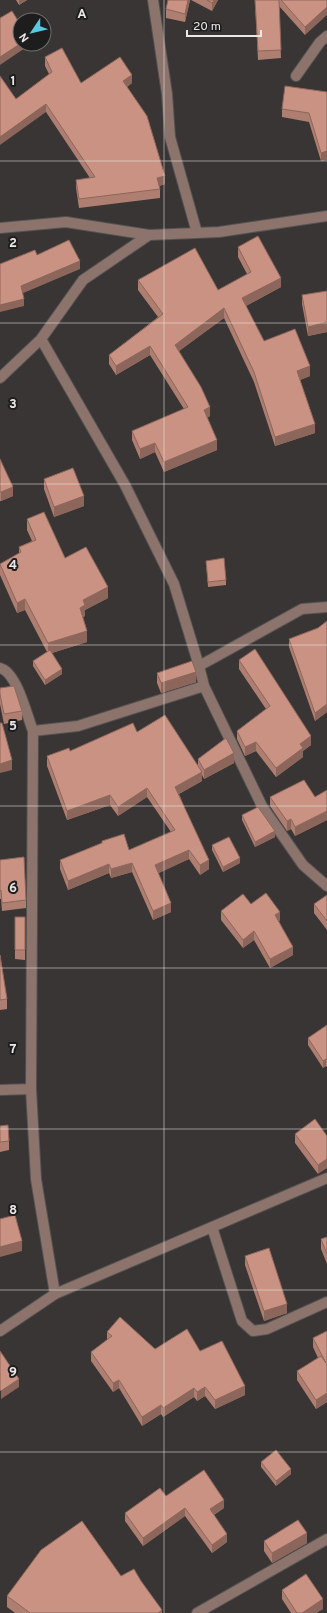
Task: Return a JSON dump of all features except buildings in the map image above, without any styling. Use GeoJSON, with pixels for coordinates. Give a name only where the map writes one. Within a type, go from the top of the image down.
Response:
{"type":"FeatureCollection","features":[{"type":"Feature","properties":{"kind":"street"},"geometry":{"type":"LineString","coordinates":[[153,0],[167,94],[170,137],[197,233]]}},
{"type":"Feature","properties":{"kind":"street"},"geometry":{"type":"LineString","coordinates":[[296,76],[320,42],[327,36]]}},
{"type":"Feature","properties":{"kind":"street"},"geometry":{"type":"LineString","coordinates":[[0,228],[66,222],[149,235],[219,232],[327,216]]}},
{"type":"Feature","properties":{"kind":"street"},"geometry":{"type":"LineString","coordinates":[[0,378],[41,339],[83,280],[149,235]]}},
{"type":"Feature","properties":{"kind":"street"},"geometry":{"type":"LineString","coordinates":[[41,339],[125,485],[174,584],[204,686],[262,806],[303,865],[327,886]]}},
{"type":"Feature","properties":{"kind":"street"},"geometry":{"type":"LineString","coordinates":[[199,666],[302,609],[327,607]]}},
{"type":"Feature","properties":{"kind":"street"},"geometry":{"type":"LineString","coordinates":[[0,668],[5,669],[15,680],[33,731],[31,1089],[36,1179],[55,1294]]}},
{"type":"Feature","properties":{"kind":"street"},"geometry":{"type":"LineString","coordinates":[[33,731],[78,726],[204,686]]}},
{"type":"Feature","properties":{"kind":"street"},"geometry":{"type":"LineString","coordinates":[[0,1090],[31,1089]]}},
{"type":"Feature","properties":{"kind":"street"},"geometry":{"type":"LineString","coordinates":[[0,1330],[55,1294],[327,1178]]}},
{"type":"Feature","properties":{"kind":"street"},"geometry":{"type":"LineString","coordinates":[[212,1227],[242,1321],[253,1331],[267,1329],[327,1302]]}},
{"type":"Feature","properties":{"kind":"street"},"geometry":{"type":"LineString","coordinates":[[197,1613],[327,1540]]}}]}
